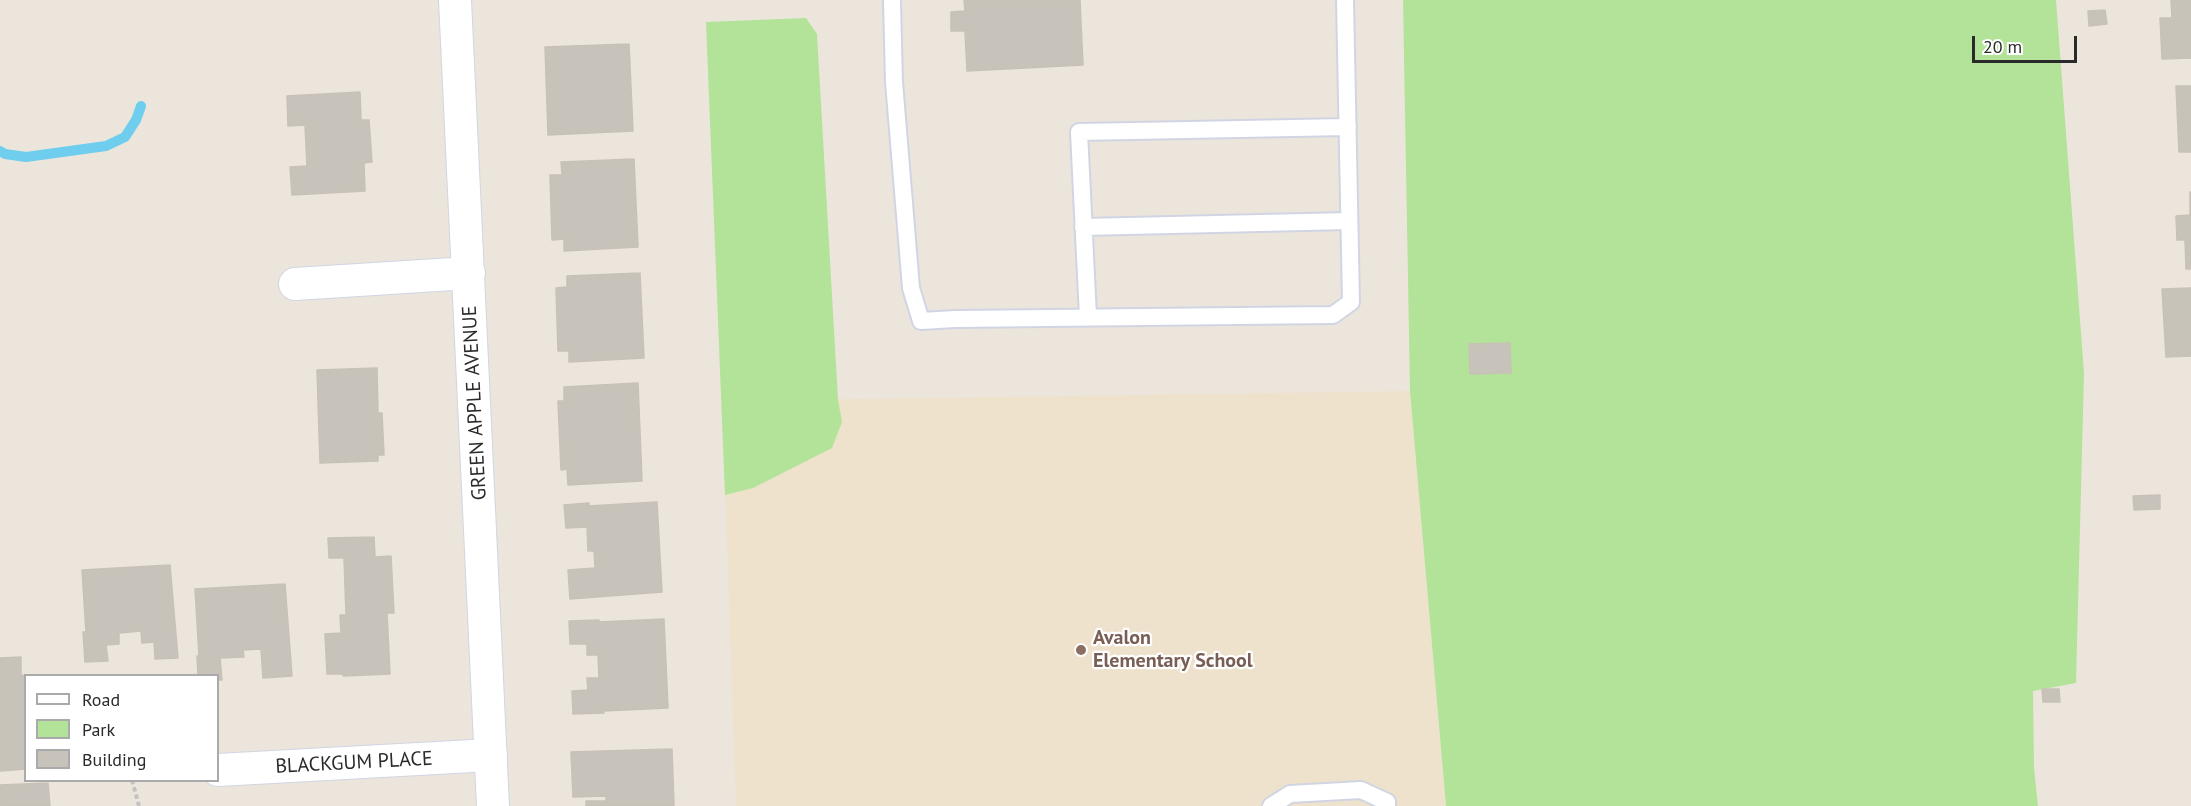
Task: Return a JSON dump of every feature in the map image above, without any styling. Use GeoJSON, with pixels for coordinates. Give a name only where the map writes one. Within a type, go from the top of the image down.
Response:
{"type":"FeatureCollection","features":[{"type":"Feature","properties":{"kind":"street","name":"GREEN APPLE AVENUE"},"geometry":{"type":"LineString","coordinates":[[455,0],[493,806]]}},
{"type":"Feature","properties":{"kind":"street"},"geometry":{"type":"LineString","coordinates":[[295,284],[469,273]]}},
{"type":"Feature","properties":{"kind":"street","name":"BLACKGUM PLACE"},"geometry":{"type":"LineString","coordinates":[[219,770],[491,755]]}},
{"type":"Feature","properties":{"kind":"lane"},"geometry":{"type":"LineString","coordinates":[[892,0],[894,82],[911,288],[921,321],[1333,315],[1351,302],[1345,0]]}},
{"type":"Feature","properties":{"kind":"lane"},"geometry":{"type":"LineString","coordinates":[[1088,317],[1078,132],[1348,127]]}},
{"type":"Feature","properties":{"kind":"lane"},"geometry":{"type":"LineString","coordinates":[[1083,227],[1349,221]]}},
{"type":"Feature","properties":{"kind":"lane"},"geometry":{"type":"LineString","coordinates":[[1271,806],[1290,794],[1361,790],[1387,802],[1387,806]]}},
{"type":"Feature","properties":{"kind":"path"},"geometry":{"type":"LineString","coordinates":[[133,782],[139,806]]}},
{"type":"Feature","properties":{"kind":"shaded area","name":"Avalon Elementary School"},"geometry":{"type":"Polygon","coordinates":[[[1410,391],[1446,806],[736,806],[722,401],[1410,391]]]}},
{"type":"Feature","properties":{"kind":"green space"},"geometry":{"type":"Polygon","coordinates":[[[1403,0],[2056,0],[2084,373],[2076,683],[2033,691],[2034,768],[2038,806],[1446,806],[1410,391],[1403,0]]]}},
{"type":"Feature","properties":{"kind":"green space"},"geometry":{"type":"Polygon","coordinates":[[[806,18],[817,34],[838,400],[842,422],[832,448],[753,488],[725,495],[706,22],[806,18]]]}},
{"type":"Feature","properties":{"kind":"building"},"geometry":{"type":"Polygon","coordinates":[[[964,0],[1080,0],[1083,65],[967,71],[965,31],[951,31],[951,12],[965,11],[964,0]]]}},
{"type":"Feature","properties":{"kind":"building"},"geometry":{"type":"Polygon","coordinates":[[[2171,0],[2191,0],[2191,58],[2162,59],[2160,18],[2172,18],[2171,0]]]}},
{"type":"Feature","properties":{"kind":"building"},"geometry":{"type":"Polygon","coordinates":[[[2105,10],[2107,24],[2089,26],[2088,11],[2105,10]]]}},
{"type":"Feature","properties":{"kind":"building"},"geometry":{"type":"Polygon","coordinates":[[[629,44],[633,131],[548,135],[545,47],[629,44]]]}},
{"type":"Feature","properties":{"kind":"building"},"geometry":{"type":"Polygon","coordinates":[[[2176,86],[2191,86],[2191,152],[2179,152],[2176,86]]]}},
{"type":"Feature","properties":{"kind":"building"},"geometry":{"type":"Polygon","coordinates":[[[360,92],[361,120],[369,120],[372,162],[364,163],[365,191],[292,195],[290,167],[307,166],[305,125],[288,126],[287,96],[360,92]]]}},
{"type":"Feature","properties":{"kind":"building"},"geometry":{"type":"Polygon","coordinates":[[[634,159],[638,247],[564,251],[564,239],[552,240],[550,175],[562,175],[561,162],[634,159]]]}},
{"type":"Feature","properties":{"kind":"building"},"geometry":{"type":"Polygon","coordinates":[[[2190,192],[2191,269],[2186,269],[2185,240],[2177,240],[2176,216],[2190,215],[2190,192]]]}},
{"type":"Feature","properties":{"kind":"building"},"geometry":{"type":"Polygon","coordinates":[[[640,273],[644,358],[569,362],[569,351],[558,351],[556,288],[567,287],[567,276],[640,273]]]}},
{"type":"Feature","properties":{"kind":"building"},"geometry":{"type":"Polygon","coordinates":[[[2191,288],[2191,356],[2166,357],[2162,289],[2191,288]]]}},
{"type":"Feature","properties":{"kind":"building"},"geometry":{"type":"Polygon","coordinates":[[[1510,343],[1511,373],[1470,374],[1469,344],[1510,343]]]}},
{"type":"Feature","properties":{"kind":"building"},"geometry":{"type":"Polygon","coordinates":[[[377,368],[378,413],[382,413],[384,455],[378,455],[378,461],[320,463],[317,370],[377,368]]]}},
{"type":"Feature","properties":{"kind":"building"},"geometry":{"type":"Polygon","coordinates":[[[638,383],[642,481],[568,485],[567,469],[561,470],[558,401],[564,401],[564,387],[638,383]]]}},
{"type":"Feature","properties":{"kind":"building"},"geometry":{"type":"Polygon","coordinates":[[[2160,495],[2160,509],[2134,510],[2133,496],[2160,495]]]}},
{"type":"Feature","properties":{"kind":"building"},"geometry":{"type":"Polygon","coordinates":[[[657,502],[662,592],[570,599],[568,570],[595,568],[594,551],[588,551],[587,527],[566,528],[564,505],[589,503],[589,506],[657,502]]]}},
{"type":"Feature","properties":{"kind":"building"},"geometry":{"type":"Polygon","coordinates":[[[374,537],[375,557],[391,556],[394,613],[387,613],[390,674],[343,676],[343,674],[327,674],[325,634],[341,633],[340,615],[346,615],[344,558],[329,558],[328,538],[374,537]]]}},
{"type":"Feature","properties":{"kind":"building"},"geometry":{"type":"Polygon","coordinates":[[[170,565],[178,658],[155,659],[154,642],[142,643],[141,631],[119,633],[119,644],[106,645],[108,661],[85,662],[83,632],[86,632],[82,570],[170,565]]]}},
{"type":"Feature","properties":{"kind":"building"},"geometry":{"type":"Polygon","coordinates":[[[285,584],[292,676],[263,678],[261,649],[243,650],[244,657],[220,658],[222,680],[219,680],[219,674],[198,674],[195,589],[285,584]]]}},
{"type":"Feature","properties":{"kind":"building"},"geometry":{"type":"Polygon","coordinates":[[[664,619],[668,708],[573,714],[572,691],[588,690],[587,678],[599,678],[598,655],[587,655],[587,644],[570,644],[569,621],[664,619]]]}},
{"type":"Feature","properties":{"kind":"building"},"geometry":{"type":"Polygon","coordinates":[[[21,657],[21,675],[24,675],[24,769],[0,771],[0,658],[21,657]]]}},
{"type":"Feature","properties":{"kind":"building"},"geometry":{"type":"Polygon","coordinates":[[[2042,689],[2059,689],[2060,702],[2043,702],[2042,689]]]}},
{"type":"Feature","properties":{"kind":"building"},"geometry":{"type":"Polygon","coordinates":[[[672,749],[674,806],[586,806],[586,801],[606,801],[606,796],[573,797],[571,752],[672,749]]]}},
{"type":"Feature","properties":{"kind":"building"},"geometry":{"type":"Polygon","coordinates":[[[48,783],[50,806],[0,806],[0,785],[48,783]]]}},
{"type":"Feature","properties":{"kind":"waterway"},"geometry":{"type":"LineString","coordinates":[[0,151],[26,157],[106,146],[125,137],[136,120],[141,106]]}},
{"type":"Feature","properties":{"kind":"place","name":"Avalon Elementary School"},"geometry":{"type":"Point","coordinates":[1081,650]}}]}
